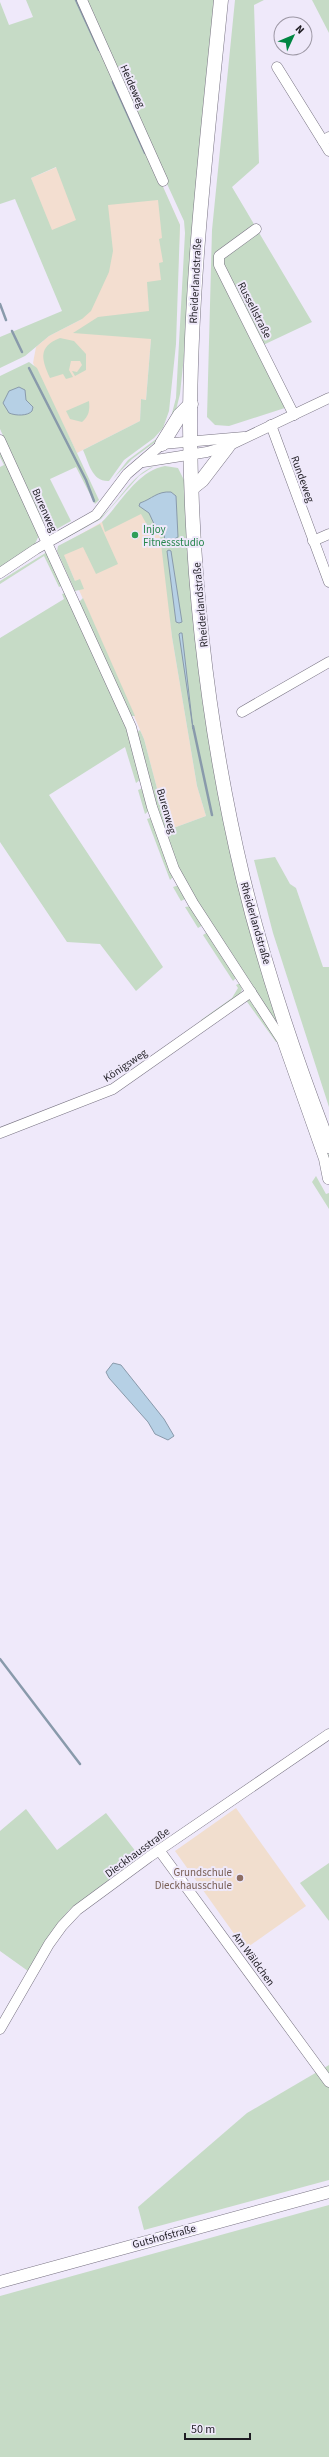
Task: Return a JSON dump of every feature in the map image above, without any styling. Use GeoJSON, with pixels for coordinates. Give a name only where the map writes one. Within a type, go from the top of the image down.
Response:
{"type":"FeatureCollection","features":[{"type":"Feature","properties":{"kind":"main road","name":"Rheiderlandstraße"},"geometry":{"type":"LineString","coordinates":[[221,0],[195,263],[190,404],[192,488],[201,622],[214,726],[243,879],[278,1002],[329,1146]]}},
{"type":"Feature","properties":{"kind":"main road"},"geometry":{"type":"LineString","coordinates":[[162,444],[180,415],[190,404]]}},
{"type":"Feature","properties":{"kind":"main road"},"geometry":{"type":"LineString","coordinates":[[192,488],[202,480],[228,446]]}},
{"type":"Feature","properties":{"kind":"street","name":"Heideweg"},"geometry":{"type":"LineString","coordinates":[[82,0],[163,181]]}},
{"type":"Feature","properties":{"kind":"street"},"geometry":{"type":"LineString","coordinates":[[277,67],[326,139],[329,151]]}},
{"type":"Feature","properties":{"kind":"street","name":"Russellstraße"},"geometry":{"type":"LineString","coordinates":[[256,229],[219,256],[219,265],[294,415]]}},
{"type":"Feature","properties":{"kind":"street"},"geometry":{"type":"LineString","coordinates":[[0,573],[47,543],[96,515],[127,474],[162,444],[191,448],[228,446],[244,437],[329,398]]}},
{"type":"Feature","properties":{"kind":"street","name":"Rundeweg"},"geometry":{"type":"LineString","coordinates":[[270,425],[329,582]]}},
{"type":"Feature","properties":{"kind":"street"},"geometry":{"type":"LineString","coordinates":[[141,462],[191,448],[244,437]]}},
{"type":"Feature","properties":{"kind":"street","name":"Burenweg"},"geometry":{"type":"LineString","coordinates":[[0,440],[131,727],[152,807],[174,869],[193,902],[282,1040],[324,1159],[328,1179]]}},
{"type":"Feature","properties":{"kind":"street"},"geometry":{"type":"LineString","coordinates":[[313,541],[329,534]]}},
{"type":"Feature","properties":{"kind":"street"},"geometry":{"type":"LineString","coordinates":[[242,712],[329,662]]}},
{"type":"Feature","properties":{"kind":"street","name":"Königsweg"},"geometry":{"type":"LineString","coordinates":[[0,1133],[113,1089],[251,992]]}},
{"type":"Feature","properties":{"kind":"street","name":"Dieckhausstraße"},"geometry":{"type":"LineString","coordinates":[[0,2029],[62,1926],[78,1910],[159,1850],[329,1734]]}},
{"type":"Feature","properties":{"kind":"street","name":"Am Wäldchen"},"geometry":{"type":"LineString","coordinates":[[159,1850],[329,2082]]}},
{"type":"Feature","properties":{"kind":"street","name":"Gutshofstraße"},"geometry":{"type":"LineString","coordinates":[[0,2282],[329,2192]]}},
{"type":"Feature","properties":{"kind":"shaded area"},"geometry":{"type":"Polygon","coordinates":[[[138,133],[180,225],[177,291],[148,291],[151,339],[146,400],[141,399],[140,421],[77,453],[33,363],[36,347],[49,336],[82,319],[31,178],[138,133]]]}},
{"type":"Feature","properties":{"kind":"shaded area"},"geometry":{"type":"Polygon","coordinates":[[[157,478],[172,637],[197,786],[206,816],[168,830],[144,739],[62,551],[62,545],[102,522],[157,478]]]}},
{"type":"Feature","properties":{"kind":"shaded area","name":"Grundschule Dieckhausschule"},"geometry":{"type":"Polygon","coordinates":[[[236,1808],[306,1906],[245,1949],[175,1851],[236,1808]]]}},
{"type":"Feature","properties":{"kind":"green space"},"geometry":{"type":"Polygon","coordinates":[[[26,0],[80,0],[180,225],[176,344],[169,411],[163,428],[154,438],[124,460],[109,481],[103,480],[95,475],[89,466],[83,450],[140,421],[141,399],[146,400],[151,339],[73,333],[98,317],[149,311],[147,282],[161,280],[159,263],[163,262],[159,239],[162,238],[158,200],[108,205],[113,251],[109,272],[91,311],[82,319],[49,336],[25,356],[0,368],[0,337],[62,311],[15,199],[0,204],[0,2],[9,25],[33,17],[26,0]],[[56,167],[31,178],[52,230],[76,220],[56,167]]]}},
{"type":"Feature","properties":{"kind":"green space"},"geometry":{"type":"Polygon","coordinates":[[[83,0],[214,0],[185,346],[180,394],[174,418],[171,417],[176,398],[185,233],[184,221],[83,0]]]}},
{"type":"Feature","properties":{"kind":"green space"},"geometry":{"type":"Polygon","coordinates":[[[235,0],[264,0],[254,5],[259,163],[232,187],[312,322],[261,346],[291,406],[229,426],[215,425],[207,417],[212,230],[235,0]]]}},
{"type":"Feature","properties":{"kind":"green space"},"geometry":{"type":"Polygon","coordinates":[[[312,0],[329,0],[329,33],[312,0]]]}},
{"type":"Feature","properties":{"kind":"green space"},"geometry":{"type":"Polygon","coordinates":[[[60,338],[74,341],[86,354],[86,370],[75,376],[72,371],[77,372],[82,365],[80,361],[71,361],[69,370],[73,377],[66,379],[63,374],[50,378],[43,355],[48,346],[60,338]]]}},
{"type":"Feature","properties":{"kind":"green space"},"geometry":{"type":"Polygon","coordinates":[[[29,362],[37,368],[99,500],[95,504],[76,467],[50,479],[71,521],[55,530],[50,529],[42,520],[0,429],[0,376],[29,362]]]}},
{"type":"Feature","properties":{"kind":"green space"},"geometry":{"type":"Polygon","coordinates":[[[89,401],[88,413],[82,422],[70,419],[66,411],[89,401]]]}},
{"type":"Feature","properties":{"kind":"green space"},"geometry":{"type":"Polygon","coordinates":[[[159,437],[162,437],[132,459],[113,479],[128,460],[159,437]]]}},
{"type":"Feature","properties":{"kind":"green space"},"geometry":{"type":"Polygon","coordinates":[[[0,448],[39,535],[35,544],[0,567],[0,467],[4,465],[0,457],[0,448]]]}},
{"type":"Feature","properties":{"kind":"green space"},"geometry":{"type":"Polygon","coordinates":[[[166,462],[172,463],[158,465],[166,462]]]}},
{"type":"Feature","properties":{"kind":"green space"},"geometry":{"type":"Polygon","coordinates":[[[155,466],[139,476],[101,519],[92,524],[106,513],[135,479],[143,472],[155,466]]]}},
{"type":"Feature","properties":{"kind":"green space"},"geometry":{"type":"Polygon","coordinates":[[[165,466],[178,468],[184,480],[191,591],[212,740],[296,1066],[329,1155],[329,1161],[283,1035],[193,897],[168,849],[136,733],[140,730],[144,739],[168,830],[206,816],[197,786],[172,637],[160,535],[152,534],[141,514],[105,532],[102,522],[138,481],[155,469],[165,466]]]}},
{"type":"Feature","properties":{"kind":"green space"},"geometry":{"type":"Polygon","coordinates":[[[92,524],[59,542],[67,535],[72,533],[92,524]]]}},
{"type":"Feature","properties":{"kind":"green space"},"geometry":{"type":"Polygon","coordinates":[[[100,524],[118,564],[96,574],[83,547],[64,555],[75,581],[80,579],[84,589],[75,591],[57,551],[58,546],[100,524]]]}},
{"type":"Feature","properties":{"kind":"green space"},"geometry":{"type":"Polygon","coordinates":[[[47,552],[65,585],[59,587],[44,556],[0,584],[0,581],[47,552]]]}},
{"type":"Feature","properties":{"kind":"green space"},"geometry":{"type":"Polygon","coordinates":[[[65,593],[132,739],[142,778],[136,783],[125,747],[49,795],[163,967],[136,991],[100,944],[67,942],[0,842],[0,638],[64,599],[62,594],[65,593]]]}},
{"type":"Feature","properties":{"kind":"green space"},"geometry":{"type":"Polygon","coordinates":[[[83,598],[135,716],[130,716],[79,602],[83,598]]]}},
{"type":"Feature","properties":{"kind":"green space"},"geometry":{"type":"Polygon","coordinates":[[[143,788],[150,810],[145,814],[138,790],[143,788]]]}},
{"type":"Feature","properties":{"kind":"green space"},"geometry":{"type":"Polygon","coordinates":[[[153,818],[174,876],[170,880],[147,819],[153,818]]]}},
{"type":"Feature","properties":{"kind":"green space"},"geometry":{"type":"Polygon","coordinates":[[[275,857],[290,884],[296,888],[323,967],[329,967],[329,1107],[273,933],[254,860],[275,857]]]}},
{"type":"Feature","properties":{"kind":"green space"},"geometry":{"type":"Polygon","coordinates":[[[179,885],[187,898],[181,901],[173,887],[179,885]]]}},
{"type":"Feature","properties":{"kind":"green space"},"geometry":{"type":"Polygon","coordinates":[[[192,906],[203,925],[198,928],[185,907],[192,906]]]}},
{"type":"Feature","properties":{"kind":"green space"},"geometry":{"type":"Polygon","coordinates":[[[208,932],[237,977],[233,981],[203,935],[208,932]]]}},
{"type":"Feature","properties":{"kind":"green space"},"geometry":{"type":"Polygon","coordinates":[[[240,983],[242,990],[239,996],[202,1022],[201,1020],[232,998],[238,988],[236,985],[240,983]]]}},
{"type":"Feature","properties":{"kind":"green space"},"geometry":{"type":"Polygon","coordinates":[[[249,998],[253,1000],[279,1040],[276,1042],[245,999],[249,998]]]}},
{"type":"Feature","properties":{"kind":"green space"},"geometry":{"type":"Polygon","coordinates":[[[316,1176],[326,1194],[329,1193],[329,1209],[312,1182],[316,1176]]]}},
{"type":"Feature","properties":{"kind":"green space"},"geometry":{"type":"Polygon","coordinates":[[[26,1809],[57,1850],[106,1813],[140,1857],[69,1910],[48,1937],[28,1971],[0,1951],[0,1831],[26,1809]]]}},
{"type":"Feature","properties":{"kind":"green space"},"geometry":{"type":"Polygon","coordinates":[[[329,1863],[329,1921],[300,1883],[329,1863]]]}},
{"type":"Feature","properties":{"kind":"green space"},"geometry":{"type":"Polygon","coordinates":[[[329,2065],[329,2180],[144,2230],[138,2207],[247,2113],[329,2065]]]}},
{"type":"Feature","properties":{"kind":"green space"},"geometry":{"type":"Polygon","coordinates":[[[329,2205],[329,2457],[0,2457],[0,2296],[329,2205]]]}},
{"type":"Feature","properties":{"kind":"water"},"geometry":{"type":"Polygon","coordinates":[[[19,387],[25,390],[26,400],[33,407],[30,413],[25,415],[9,413],[3,403],[9,391],[19,387]]]}},
{"type":"Feature","properties":{"kind":"water"},"geometry":{"type":"Polygon","coordinates":[[[171,492],[176,496],[178,537],[165,544],[164,532],[155,526],[149,513],[139,506],[140,503],[158,494],[171,492]]]}},
{"type":"Feature","properties":{"kind":"water"},"geometry":{"type":"Polygon","coordinates":[[[167,551],[171,551],[182,622],[179,623],[176,622],[167,551]]]}},
{"type":"Feature","properties":{"kind":"water"},"geometry":{"type":"Polygon","coordinates":[[[182,633],[193,729],[179,634],[182,633]]]}},
{"type":"Feature","properties":{"kind":"water"},"geometry":{"type":"Polygon","coordinates":[[[113,1363],[121,1365],[164,1419],[174,1436],[168,1440],[155,1434],[148,1422],[109,1378],[106,1372],[113,1363]]]}},
{"type":"Feature","properties":{"kind":"waterway"},"geometry":{"type":"LineString","coordinates":[[76,0],[99,50]]}},
{"type":"Feature","properties":{"kind":"waterway"},"geometry":{"type":"LineString","coordinates":[[113,82],[145,153]]}},
{"type":"Feature","properties":{"kind":"waterway"},"geometry":{"type":"LineString","coordinates":[[0,304],[6,320]]}},
{"type":"Feature","properties":{"kind":"waterway"},"geometry":{"type":"LineString","coordinates":[[12,331],[22,352]]}},
{"type":"Feature","properties":{"kind":"waterway"},"geometry":{"type":"LineString","coordinates":[[29,368],[86,480],[94,501]]}},
{"type":"Feature","properties":{"kind":"waterway"},"geometry":{"type":"LineString","coordinates":[[193,726],[212,815]]}},
{"type":"Feature","properties":{"kind":"waterway"},"geometry":{"type":"LineString","coordinates":[[0,1659],[80,1764]]}},
{"type":"Feature","properties":{"kind":"place","name":"Injoy Fitnessstudio"},"geometry":{"type":"Point","coordinates":[135,535]}},
{"type":"Feature","properties":{"kind":"place","name":"Grundschule Dieckhausschule"},"geometry":{"type":"Point","coordinates":[240,1878]}}]}
